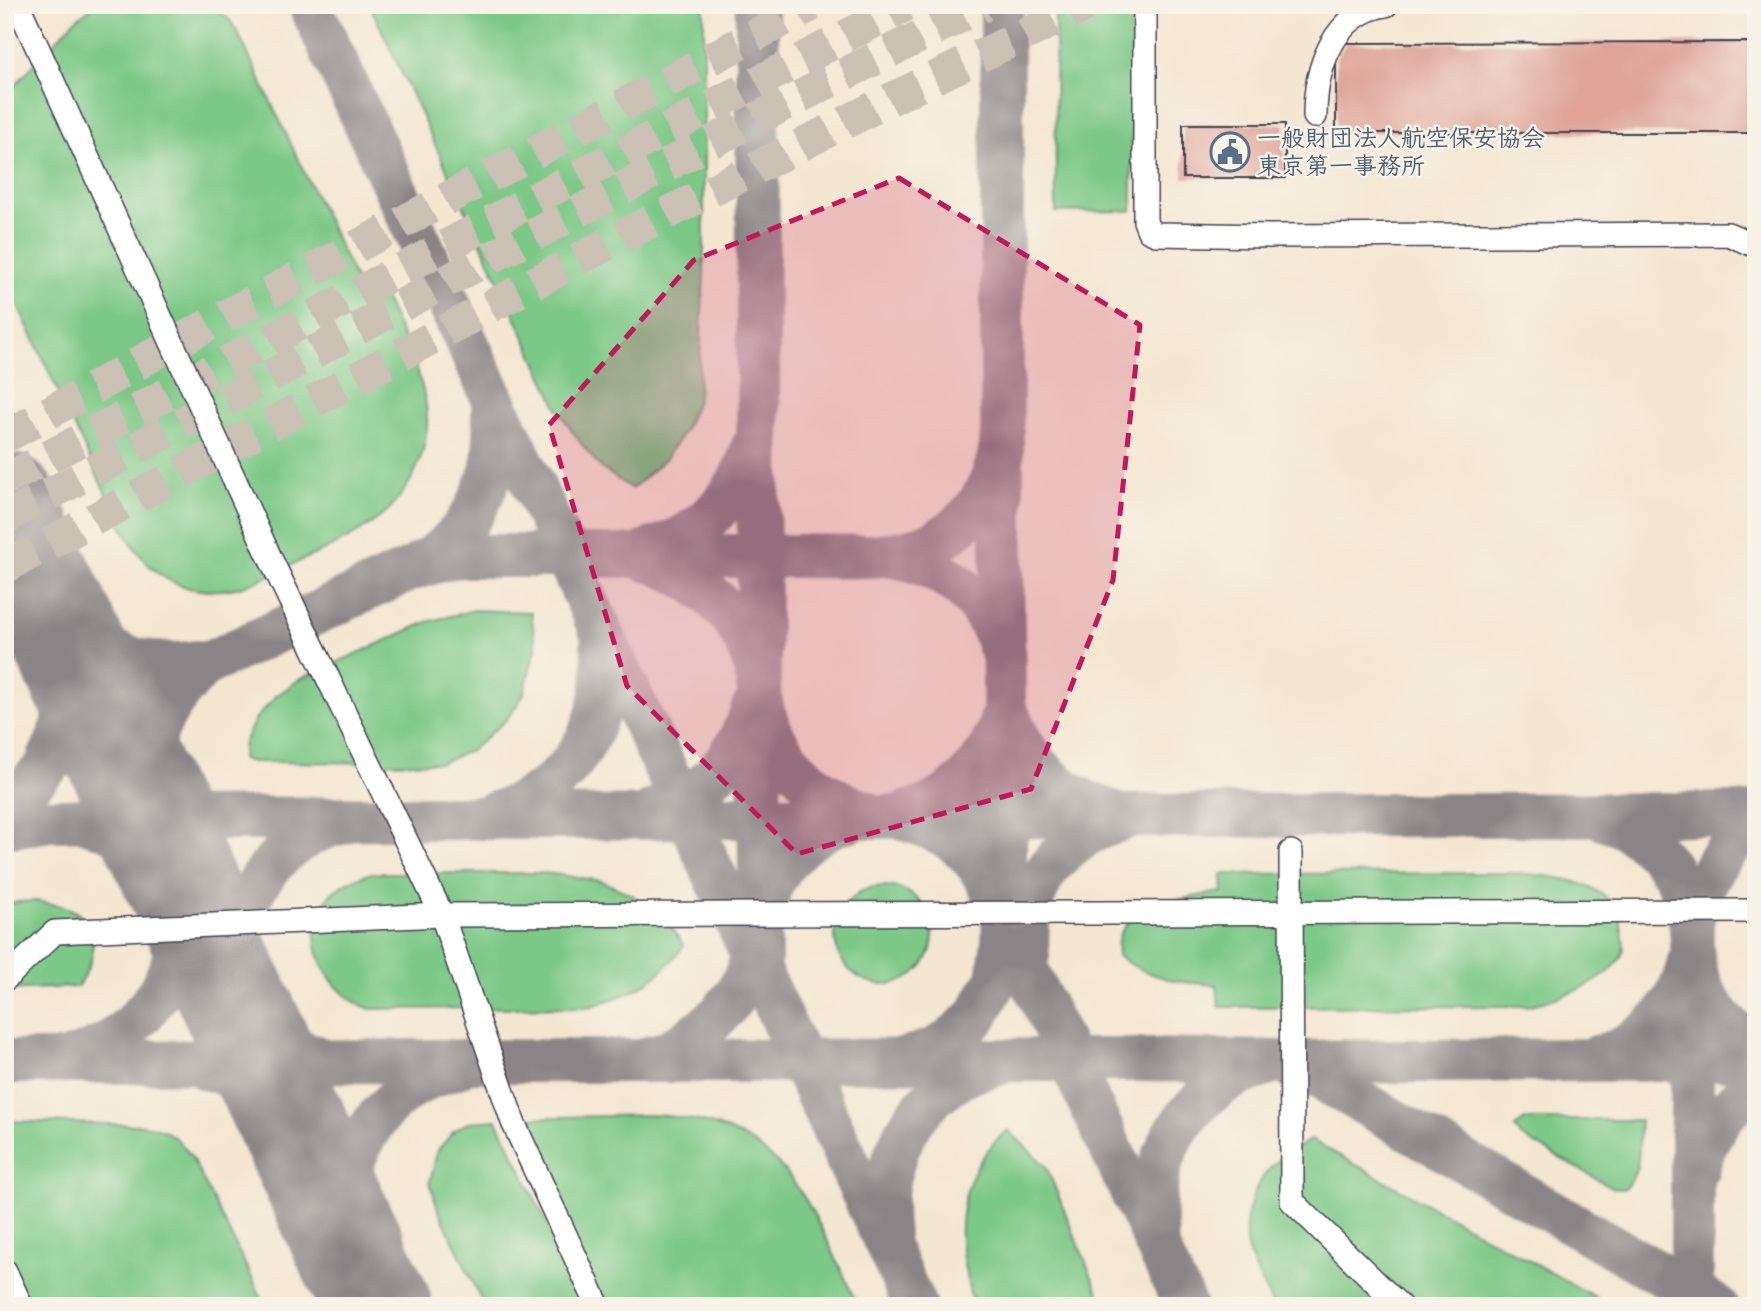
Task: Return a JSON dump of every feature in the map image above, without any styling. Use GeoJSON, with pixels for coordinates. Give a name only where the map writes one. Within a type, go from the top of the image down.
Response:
{"type":"FeatureCollection","features":[{"type":"Feature","properties":{"kind":"lane"},"geometry":{"type":"LineString","coordinates":[[18,5],[272,562],[442,915],[513,1122],[598,1306]]}},
{"type":"Feature","properties":{"kind":"lane"},"geometry":{"type":"LineString","coordinates":[[1145,5],[1144,221],[1149,231],[1156,234],[1728,234],[1756,246]]}},
{"type":"Feature","properties":{"kind":"lane"},"geometry":{"type":"LineString","coordinates":[[1315,116],[1315,92],[1324,59],[1346,24],[1370,8],[1386,5]]}},
{"type":"Feature","properties":{"kind":"lane"},"geometry":{"type":"LineString","coordinates":[[1291,852],[1292,1201],[1401,1306]]}},
{"type":"Feature","properties":{"kind":"lane"},"geometry":{"type":"LineString","coordinates":[[5,979],[55,932],[442,915],[1756,911]]}},
{"type":"Feature","properties":{"kind":"lane"},"geometry":{"type":"LineString","coordinates":[[5,1271],[21,1306]]}},
{"type":"Feature","properties":{"kind":"highlighted area"},"geometry":{"type":"Polygon","coordinates":[[[899,178],[1140,325],[1113,580],[1031,789],[797,854],[627,686],[549,425],[694,260],[899,178]]]}},
{"type":"Feature","properties":{"kind":"green space"},"geometry":{"type":"Polygon","coordinates":[[[95,5],[208,5],[229,19],[367,304],[384,297],[413,360],[424,394],[427,427],[423,449],[416,470],[398,500],[367,527],[340,542],[236,588],[206,591],[177,584],[157,572],[134,547],[121,526],[5,278],[5,96],[75,20],[95,5]]]}},
{"type":"Feature","properties":{"kind":"green space"},"geometry":{"type":"Polygon","coordinates":[[[370,5],[704,5],[704,273],[698,398],[684,431],[666,458],[632,489],[601,468],[560,413],[370,5]]]}},
{"type":"Feature","properties":{"kind":"green space"},"geometry":{"type":"Polygon","coordinates":[[[1055,5],[1132,5],[1132,211],[1056,212],[1055,5]]]}},
{"type":"Feature","properties":{"kind":"green space"},"geometry":{"type":"Polygon","coordinates":[[[474,610],[531,612],[536,648],[523,696],[507,719],[472,750],[440,763],[252,762],[242,759],[244,742],[256,718],[276,696],[300,679],[427,622],[474,610]]]}},
{"type":"Feature","properties":{"kind":"green space"},"geometry":{"type":"Polygon","coordinates":[[[372,873],[546,873],[602,881],[632,895],[665,918],[684,946],[663,970],[642,986],[588,1007],[371,1009],[356,1002],[331,980],[322,965],[315,932],[318,915],[330,895],[347,883],[372,873]]]}},
{"type":"Feature","properties":{"kind":"green space"},"geometry":{"type":"Polygon","coordinates":[[[1513,873],[1570,880],[1592,888],[1607,898],[1620,919],[1624,941],[1624,950],[1617,963],[1607,973],[1581,988],[1527,1006],[1219,1007],[1217,985],[1190,983],[1153,975],[1118,956],[1118,940],[1124,928],[1134,918],[1162,904],[1223,892],[1222,874],[1513,873]]]}},
{"type":"Feature","properties":{"kind":"green space"},"geometry":{"type":"Polygon","coordinates":[[[884,886],[903,890],[918,901],[929,916],[933,935],[929,954],[918,969],[903,980],[884,984],[865,980],[850,969],[839,954],[835,935],[839,916],[850,901],[865,890],[884,886]]]}},
{"type":"Feature","properties":{"kind":"green space"},"geometry":{"type":"Polygon","coordinates":[[[35,901],[68,908],[80,915],[92,933],[89,966],[77,987],[5,990],[5,906],[35,901]]]}},
{"type":"Feature","properties":{"kind":"green space"},"geometry":{"type":"Polygon","coordinates":[[[655,1115],[700,1121],[735,1133],[764,1151],[787,1174],[807,1202],[858,1306],[597,1306],[510,1118],[655,1115]]]}},
{"type":"Feature","properties":{"kind":"green space"},"geometry":{"type":"Polygon","coordinates":[[[497,1120],[579,1290],[579,1306],[484,1306],[438,1209],[430,1182],[437,1151],[454,1131],[469,1122],[497,1120]]]}},
{"type":"Feature","properties":{"kind":"green space"},"geometry":{"type":"Polygon","coordinates":[[[1525,1120],[1640,1120],[1638,1158],[1634,1175],[1623,1189],[1613,1188],[1521,1136],[1515,1127],[1525,1120]]]}},
{"type":"Feature","properties":{"kind":"green space"},"geometry":{"type":"Polygon","coordinates":[[[5,1121],[143,1125],[171,1134],[191,1156],[266,1306],[5,1306],[5,1121]]]}},
{"type":"Feature","properties":{"kind":"green space"},"geometry":{"type":"Polygon","coordinates":[[[1008,1130],[1046,1166],[1104,1306],[975,1306],[962,1254],[962,1214],[972,1177],[981,1160],[1008,1130]]]}},
{"type":"Feature","properties":{"kind":"green space"},"geometry":{"type":"Polygon","coordinates":[[[1311,1140],[1597,1298],[1605,1306],[1273,1306],[1248,1252],[1248,1215],[1258,1186],[1271,1167],[1289,1152],[1311,1140]]]}},
{"type":"Feature","properties":{"kind":"building"},"geometry":{"type":"Polygon","coordinates":[[[1756,42],[1756,133],[1336,133],[1336,58],[1346,43],[1756,42]]]}},
{"type":"Feature","properties":{"kind":"building"},"geometry":{"type":"Polygon","coordinates":[[[1183,124],[1285,124],[1285,178],[1183,178],[1183,124]]]}},
{"type":"Feature","properties":{"kind":"taxiway"},"geometry":{"type":"LineString","coordinates":[[310,5],[915,1306]]}},
{"type":"Feature","properties":{"kind":"taxiway"},"geometry":{"type":"LineString","coordinates":[[757,5],[760,957]]}},
{"type":"Feature","properties":{"kind":"taxiway"},"geometry":{"type":"LineString","coordinates":[[910,1057],[950,1041],[976,1017],[998,978],[1003,941],[1006,815],[1002,562],[1002,5]]}},
{"type":"Feature","properties":{"kind":"taxiway"},"geometry":{"type":"LineString","coordinates":[[420,564],[455,536],[480,500],[493,458],[493,413]]}},
{"type":"Feature","properties":{"kind":"taxiway"},"geometry":{"type":"LineString","coordinates":[[5,808],[101,713],[409,570],[452,557],[468,556],[860,556],[913,550],[946,535],[971,513],[990,484],[996,468],[1002,434]]}},
{"type":"Feature","properties":{"kind":"taxiway"},"geometry":{"type":"LineString","coordinates":[[649,550],[685,535],[715,512],[738,482],[753,446]]}},
{"type":"Feature","properties":{"kind":"taxiway"},"geometry":{"type":"LineString","coordinates":[[884,555],[923,564],[956,583],[982,611],[999,647]]}},
{"type":"Feature","properties":{"kind":"taxiway"},"geometry":{"type":"LineString","coordinates":[[646,560],[680,574],[711,595],[724,608],[745,639],[756,671],[764,714],[771,732],[791,763],[833,797],[867,813]]}},
{"type":"Feature","properties":{"kind":"taxiway"},"geometry":{"type":"LineString","coordinates":[[47,597],[77,629],[113,651],[153,663],[197,662]]}},
{"type":"Feature","properties":{"kind":"taxiway"},"geometry":{"type":"LineString","coordinates":[[49,758],[62,727],[69,696],[69,664],[63,632]]}},
{"type":"Feature","properties":{"kind":"taxiway"},"geometry":{"type":"LineString","coordinates":[[494,813],[521,803],[544,789],[564,771],[581,750],[593,726],[601,700],[604,673],[602,645]]}},
{"type":"Feature","properties":{"kind":"taxiway"},"geometry":{"type":"LineString","coordinates":[[150,819],[145,778],[153,739],[172,703],[198,672]]}},
{"type":"Feature","properties":{"kind":"taxiway"},"geometry":{"type":"LineString","coordinates":[[653,811],[687,796],[716,773],[738,743],[753,708]]}},
{"type":"Feature","properties":{"kind":"taxiway"},"geometry":{"type":"LineString","coordinates":[[1008,714],[1024,748],[1047,775],[1060,787],[1092,805],[1110,811]]}},
{"type":"Feature","properties":{"kind":"taxiway"},"geometry":{"type":"LineString","coordinates":[[908,812],[940,799],[968,778],[989,750],[1002,718]]}},
{"type":"Feature","properties":{"kind":"taxiway"},"geometry":{"type":"LineString","coordinates":[[115,745],[139,777],[160,793]]}},
{"type":"Feature","properties":{"kind":"taxiway"},"geometry":{"type":"LineString","coordinates":[[5,827],[51,820],[150,819],[1756,814]]}},
{"type":"Feature","properties":{"kind":"taxiway"},"geometry":{"type":"LineString","coordinates":[[1598,816],[1629,830],[1655,850],[1666,863],[1688,908],[1693,956],[1706,996],[1733,1029],[1756,1045]]}},
{"type":"Feature","properties":{"kind":"taxiway"},"geometry":{"type":"LineString","coordinates":[[1028,955],[1031,907],[1048,868],[1079,839],[1123,819]]}},
{"type":"Feature","properties":{"kind":"taxiway"},"geometry":{"type":"LineString","coordinates":[[651,1057],[684,1042],[703,1029],[726,1007],[748,970],[767,896],[783,866],[806,842],[835,825],[851,820]]}},
{"type":"Feature","properties":{"kind":"taxiway"},"geometry":{"type":"LineString","coordinates":[[906,820],[941,833],[967,853],[986,879],[1001,913]]}},
{"type":"Feature","properties":{"kind":"taxiway"},"geometry":{"type":"LineString","coordinates":[[71,1059],[94,1050],[134,1023],[163,984],[179,937],[178,888],[168,868],[135,843],[89,823]]}},
{"type":"Feature","properties":{"kind":"taxiway"},"geometry":{"type":"LineString","coordinates":[[316,1057],[282,1042],[248,1018],[232,994],[232,966],[244,912],[253,891],[266,872],[281,855],[299,841],[319,830],[341,823]]}},
{"type":"Feature","properties":{"kind":"taxiway"},"geometry":{"type":"LineString","coordinates":[[1692,1306],[1692,923],[1700,894],[1713,868],[1732,845],[1756,828]]}},
{"type":"Feature","properties":{"kind":"taxiway"},"geometry":{"type":"LineString","coordinates":[[1004,921],[1185,1306]]}},
{"type":"Feature","properties":{"kind":"taxiway"},"geometry":{"type":"LineString","coordinates":[[1597,1057],[1629,1044],[1656,1024],[1676,997],[1688,965]]}},
{"type":"Feature","properties":{"kind":"taxiway"},"geometry":{"type":"LineString","coordinates":[[5,1062],[1285,1062],[1756,1059]]}},
{"type":"Feature","properties":{"kind":"taxiway"},"geometry":{"type":"LineString","coordinates":[[887,1234],[885,1206],[889,1179],[896,1152],[908,1128],[925,1106],[945,1087],[969,1074],[996,1065]]}},
{"type":"Feature","properties":{"kind":"taxiway"},"geometry":{"type":"LineString","coordinates":[[1157,1235],[1157,1179],[1165,1153],[1178,1129],[1194,1108],[1214,1090],[1238,1076],[1264,1066]]}},
{"type":"Feature","properties":{"kind":"taxiway"},"geometry":{"type":"LineString","coordinates":[[1293,1067],[1320,1078],[1716,1306]]}},
{"type":"Feature","properties":{"kind":"taxiway"},"geometry":{"type":"LineString","coordinates":[[205,1068],[244,1083],[276,1108],[294,1130]]}},
{"type":"Feature","properties":{"kind":"taxiway"},"geometry":{"type":"LineString","coordinates":[[349,1246],[345,1216],[347,1187],[354,1160],[366,1135],[382,1112],[403,1093],[427,1078],[456,1068]]}},
{"type":"Feature","properties":{"kind":"taxiway"},"geometry":{"type":"LineString","coordinates":[[1698,1167],[1713,1131],[1736,1101],[1756,1084]]}},
{"type":"Feature","properties":{"kind":"runway"},"geometry":{"type":"LineString","coordinates":[[5,507],[377,1306]]}},
{"type":"Feature","properties":{"kind":"tunnel"},"geometry":{"type":"LineString","coordinates":[[5,437],[171,345],[812,5]]}},
{"type":"Feature","properties":{"kind":"tunnel"},"geometry":{"type":"LineString","coordinates":[[5,480],[906,5]]}},
{"type":"Feature","properties":{"kind":"tunnel"},"geometry":{"type":"LineString","coordinates":[[5,518],[614,192],[984,5]]}},
{"type":"Feature","properties":{"kind":"tunnel"},"geometry":{"type":"LineString","coordinates":[[5,567],[605,245],[893,98],[1086,5]]}},
{"type":"Feature","properties":{"kind":"place","name":"一般財団法人航空保安協会 東京第一事務所"},"geometry":{"type":"Point","coordinates":[1230,152]}}]}
